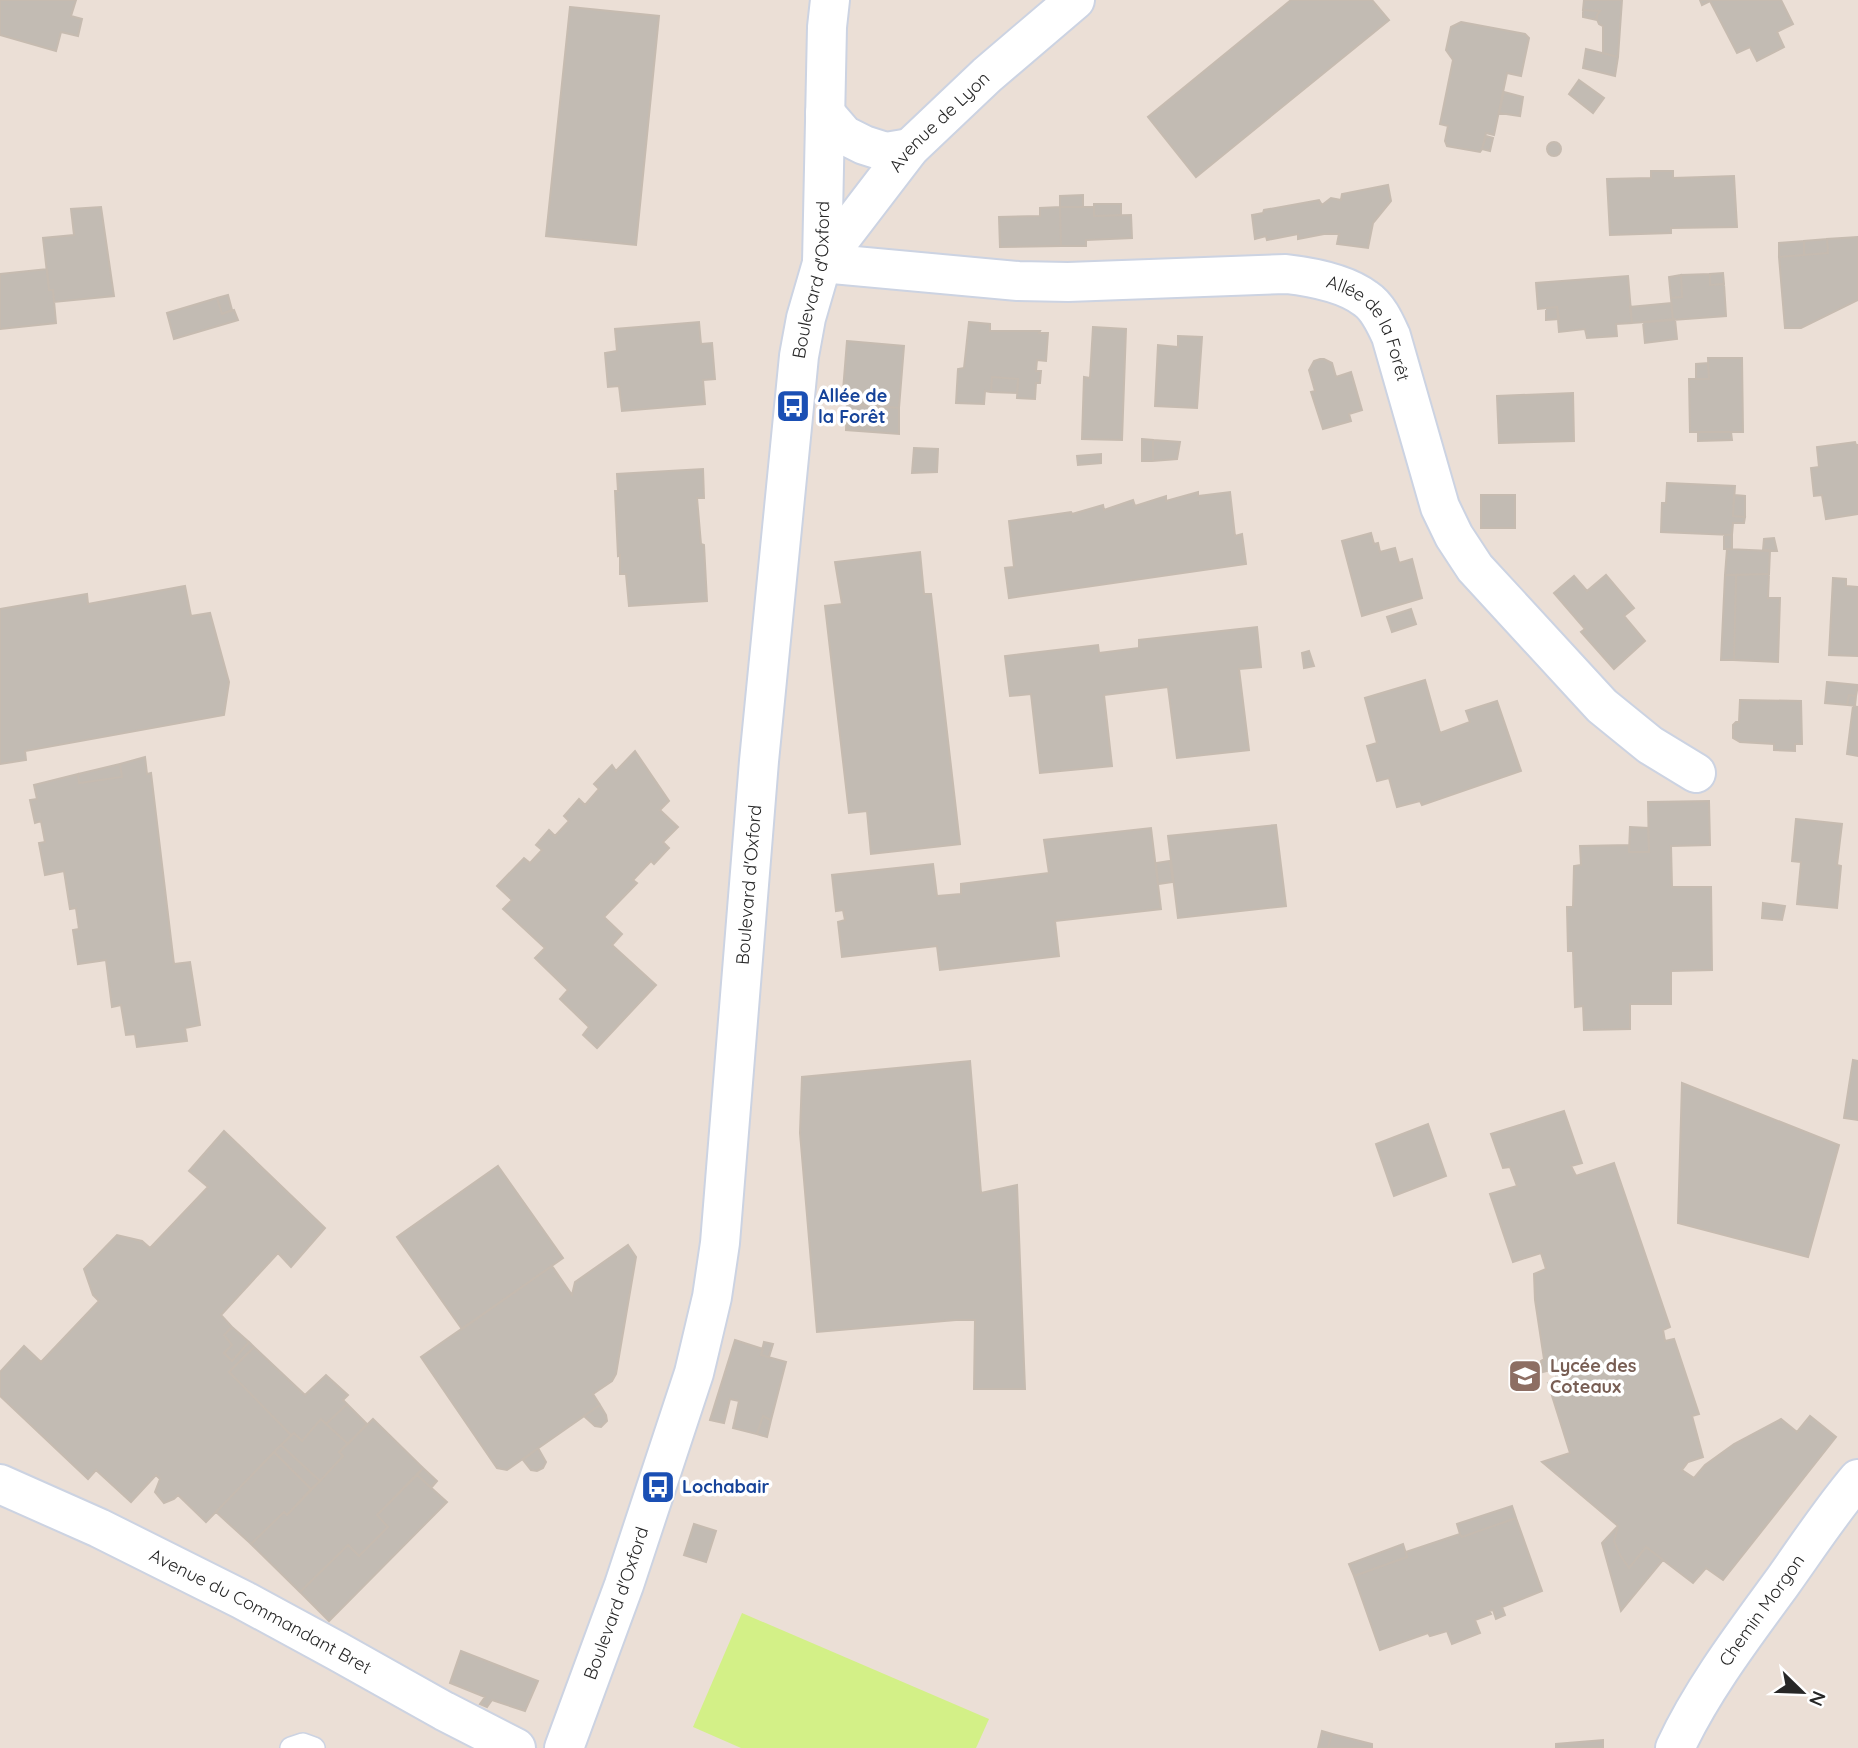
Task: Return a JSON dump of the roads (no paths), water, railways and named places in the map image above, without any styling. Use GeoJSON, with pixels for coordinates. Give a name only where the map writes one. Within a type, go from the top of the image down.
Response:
{"type":"FeatureCollection","features":[{"type":"Feature","properties":{"kind":"street","name":"Boulevard d'Oxford"},"geometry":{"type":"LineString","coordinates":[[577,1744],[624,1586],[694,1373],[712,1297],[720,1243],[759,761],[797,368],[806,318],[822,263],[827,27],[830,0]]}},
{"type":"Feature","properties":{"kind":"street","name":"Avenue de Lyon"},"geometry":{"type":"LineString","coordinates":[[822,263],[909,148],[987,75],[1075,0]]}},
{"type":"Feature","properties":{"kind":"street"},"geometry":{"type":"LineString","coordinates":[[825,113],[844,135],[864,145],[886,152],[909,148]]}},
{"type":"Feature","properties":{"kind":"street","name":"Allée de la Forêt"},"geometry":{"type":"LineString","coordinates":[[822,263],[1018,281],[1068,282],[1286,274],[1309,277],[1345,288],[1367,299],[1380,314],[1391,336],[1440,507],[1454,536],[1475,568],[1601,706],[1650,745],[1696,773]]}},
{"type":"Feature","properties":{"kind":"street","name":"Chemin Morgon"},"geometry":{"type":"LineString","coordinates":[[1675,1748],[1687,1721],[1761,1612],[1858,1479]]}},
{"type":"Feature","properties":{"kind":"street","name":"Avenue du Commandant Bret"},"geometry":{"type":"LineString","coordinates":[[0,1484],[99,1528],[243,1601],[516,1748]]}},
{"type":"Feature","properties":{"kind":"lane"},"geometry":{"type":"LineString","coordinates":[[291,1748],[303,1744],[314,1748]]}},
{"type":"Feature","properties":{"kind":"place","name":"Allée de la Forêt"},"geometry":{"type":"Point","coordinates":[793,406]}},
{"type":"Feature","properties":{"kind":"place","name":"Lycée des Coteaux"},"geometry":{"type":"Point","coordinates":[1525,1376]}},
{"type":"Feature","properties":{"kind":"place","name":"Lochabair"},"geometry":{"type":"Point","coordinates":[658,1487]}}]}
